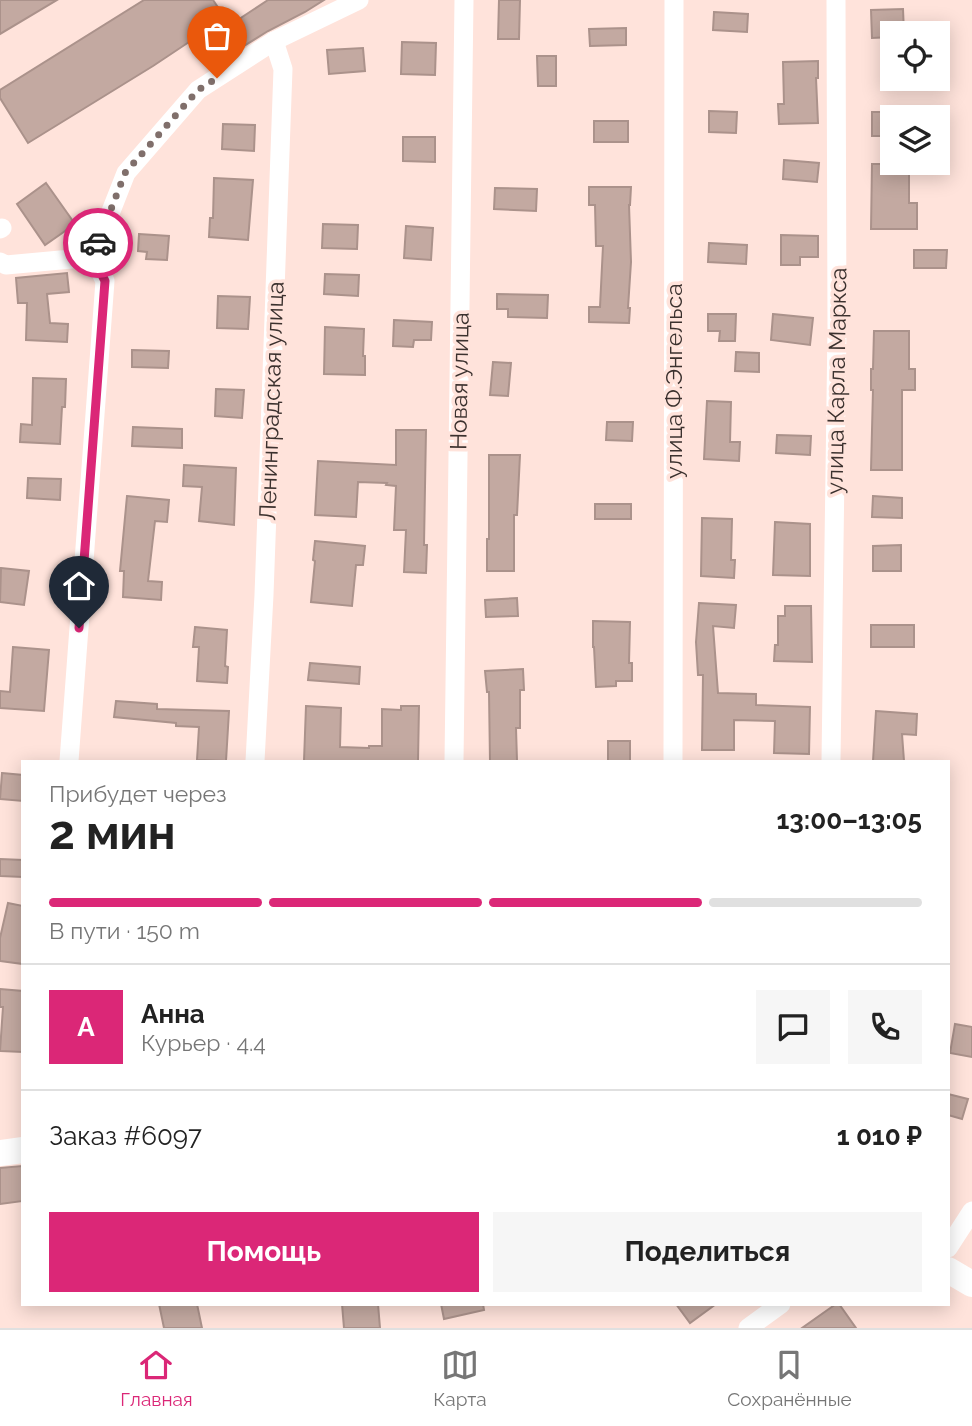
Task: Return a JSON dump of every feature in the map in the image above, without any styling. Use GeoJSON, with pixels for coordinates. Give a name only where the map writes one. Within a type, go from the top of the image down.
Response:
{"type":"FeatureCollection","features":[{"type":"Feature","properties":{"kind":"street"},"geometry":{"type":"LineString","coordinates":[[69,760],[105,281],[93,257],[125,173],[198,90],[274,41],[359,0]]}},
{"type":"Feature","properties":{"kind":"street","name":"Новая улица"},"geometry":{"type":"LineString","coordinates":[[454,760],[464,0]]}},
{"type":"Feature","properties":{"kind":"street","name":"улица Ф.Энгельса"},"geometry":{"type":"LineString","coordinates":[[673,760],[674,0]]}},
{"type":"Feature","properties":{"kind":"street","name":"улица Карла Маркса"},"geometry":{"type":"LineString","coordinates":[[831,760],[837,328],[836,0]]}},
{"type":"Feature","properties":{"kind":"street","name":"Ленинградская улица"},"geometry":{"type":"LineString","coordinates":[[255,760],[264,595],[283,69],[274,41]]}},
{"type":"Feature","properties":{"kind":"street"},"geometry":{"type":"LineString","coordinates":[[0,262],[6,265],[93,257]]}},
{"type":"Feature","properties":{"kind":"street"},"geometry":{"type":"LineString","coordinates":[[0,1153],[21,1150]]}},
{"type":"Feature","properties":{"kind":"street"},"geometry":{"type":"LineString","coordinates":[[950,1245],[972,1210]]}},
{"type":"Feature","properties":{"kind":"street"},"geometry":{"type":"LineString","coordinates":[[950,1271],[972,1284]]}},
{"type":"Feature","properties":{"kind":"street"},"geometry":{"type":"LineString","coordinates":[[748,1328],[778,1306]]}},
{"type":"Feature","properties":{"kind":"building"},"geometry":{"type":"Polygon","coordinates":[[[0,0],[57,0],[0,34],[0,0]]]}},
{"type":"Feature","properties":{"kind":"building"},"geometry":{"type":"Polygon","coordinates":[[[144,0],[213,0],[230,25],[268,0],[324,0],[223,59],[204,32],[28,143],[0,98],[0,90],[144,0]]]}},
{"type":"Feature","properties":{"kind":"building"},"geometry":{"type":"Polygon","coordinates":[[[499,0],[520,0],[519,39],[498,39],[499,0]]]}},
{"type":"Feature","properties":{"kind":"building"},"geometry":{"type":"Polygon","coordinates":[[[903,9],[904,21],[880,21],[880,38],[872,38],[871,10],[903,9]]]}},
{"type":"Feature","properties":{"kind":"building"},"geometry":{"type":"Polygon","coordinates":[[[714,12],[748,14],[747,32],[713,30],[714,12]]]}},
{"type":"Feature","properties":{"kind":"building"},"geometry":{"type":"Polygon","coordinates":[[[626,28],[626,45],[590,46],[589,29],[626,28]]]}},
{"type":"Feature","properties":{"kind":"building"},"geometry":{"type":"Polygon","coordinates":[[[402,42],[436,43],[435,75],[401,74],[402,42]]]}},
{"type":"Feature","properties":{"kind":"building"},"geometry":{"type":"Polygon","coordinates":[[[363,48],[365,71],[329,74],[327,50],[363,48]]]}},
{"type":"Feature","properties":{"kind":"building"},"geometry":{"type":"Polygon","coordinates":[[[537,56],[556,56],[556,86],[538,86],[537,56]]]}},
{"type":"Feature","properties":{"kind":"building"},"geometry":{"type":"Polygon","coordinates":[[[818,61],[818,123],[779,124],[778,104],[784,104],[783,62],[818,61]]]}},
{"type":"Feature","properties":{"kind":"building"},"geometry":{"type":"Polygon","coordinates":[[[709,111],[737,112],[736,133],[709,132],[709,111]]]}},
{"type":"Feature","properties":{"kind":"building"},"geometry":{"type":"Polygon","coordinates":[[[872,112],[880,112],[880,136],[872,136],[872,112]]]}},
{"type":"Feature","properties":{"kind":"building"},"geometry":{"type":"Polygon","coordinates":[[[594,121],[628,121],[628,142],[594,142],[594,121]]]}},
{"type":"Feature","properties":{"kind":"building"},"geometry":{"type":"Polygon","coordinates":[[[223,124],[255,125],[254,151],[222,149],[223,124]]]}},
{"type":"Feature","properties":{"kind":"building"},"geometry":{"type":"Polygon","coordinates":[[[403,137],[435,137],[435,162],[403,161],[403,137]]]}},
{"type":"Feature","properties":{"kind":"building"},"geometry":{"type":"Polygon","coordinates":[[[784,160],[819,163],[817,182],[783,179],[784,160]]]}},
{"type":"Feature","properties":{"kind":"building"},"geometry":{"type":"Polygon","coordinates":[[[872,164],[880,164],[880,175],[909,175],[909,203],[917,203],[917,229],[871,229],[872,164]]]}},
{"type":"Feature","properties":{"kind":"building"},"geometry":{"type":"Polygon","coordinates":[[[214,178],[253,180],[248,240],[209,237],[210,218],[213,218],[214,178]]]}},
{"type":"Feature","properties":{"kind":"building"},"geometry":{"type":"Polygon","coordinates":[[[46,183],[75,224],[45,245],[17,204],[46,183]]]}},
{"type":"Feature","properties":{"kind":"building"},"geometry":{"type":"Polygon","coordinates":[[[589,187],[631,187],[629,323],[589,322],[589,307],[600,307],[603,246],[596,246],[595,205],[589,205],[589,187]]]}},
{"type":"Feature","properties":{"kind":"building"},"geometry":{"type":"Polygon","coordinates":[[[495,188],[537,189],[536,211],[494,209],[495,188]]]}},
{"type":"Feature","properties":{"kind":"building"},"geometry":{"type":"Polygon","coordinates":[[[323,224],[358,225],[357,249],[322,248],[323,224]]]}},
{"type":"Feature","properties":{"kind":"building"},"geometry":{"type":"Polygon","coordinates":[[[406,226],[433,228],[431,260],[404,258],[406,226]]]}},
{"type":"Feature","properties":{"kind":"building"},"geometry":{"type":"Polygon","coordinates":[[[139,234],[169,236],[167,260],[146,259],[147,252],[138,251],[139,234]]]}},
{"type":"Feature","properties":{"kind":"building"},"geometry":{"type":"Polygon","coordinates":[[[781,235],[818,236],[818,257],[800,257],[800,265],[781,265],[781,235]]]}},
{"type":"Feature","properties":{"kind":"building"},"geometry":{"type":"Polygon","coordinates":[[[709,243],[747,245],[746,264],[708,262],[709,243]]]}},
{"type":"Feature","properties":{"kind":"building"},"geometry":{"type":"Polygon","coordinates":[[[914,250],[947,250],[946,268],[914,268],[914,250]]]}},
{"type":"Feature","properties":{"kind":"building"},"geometry":{"type":"Polygon","coordinates":[[[67,273],[69,292],[47,294],[50,323],[68,324],[67,342],[26,340],[27,303],[18,303],[16,278],[67,273]]]}},
{"type":"Feature","properties":{"kind":"building"},"geometry":{"type":"Polygon","coordinates":[[[325,274],[359,275],[358,296],[324,294],[325,274]]]}},
{"type":"Feature","properties":{"kind":"building"},"geometry":{"type":"Polygon","coordinates":[[[497,294],[548,295],[547,318],[508,317],[508,309],[497,309],[497,294]]]}},
{"type":"Feature","properties":{"kind":"building"},"geometry":{"type":"Polygon","coordinates":[[[218,296],[250,297],[248,329],[217,328],[218,296]]]}},
{"type":"Feature","properties":{"kind":"building"},"geometry":{"type":"Polygon","coordinates":[[[708,314],[736,314],[735,341],[719,341],[720,331],[708,331],[708,314]]]}},
{"type":"Feature","properties":{"kind":"building"},"geometry":{"type":"Polygon","coordinates":[[[773,314],[813,318],[810,345],[771,340],[773,314]]]}},
{"type":"Feature","properties":{"kind":"building"},"geometry":{"type":"Polygon","coordinates":[[[394,320],[432,322],[431,340],[414,340],[413,347],[393,346],[394,320]]]}},
{"type":"Feature","properties":{"kind":"building"},"geometry":{"type":"Polygon","coordinates":[[[325,327],[364,329],[365,375],[324,374],[325,327]]]}},
{"type":"Feature","properties":{"kind":"building"},"geometry":{"type":"Polygon","coordinates":[[[874,331],[909,331],[909,369],[915,369],[915,390],[902,390],[902,470],[871,470],[871,369],[874,331]]]}},
{"type":"Feature","properties":{"kind":"building"},"geometry":{"type":"Polygon","coordinates":[[[132,350],[169,351],[168,368],[132,367],[132,350]]]}},
{"type":"Feature","properties":{"kind":"building"},"geometry":{"type":"Polygon","coordinates":[[[736,352],[759,353],[759,372],[735,371],[736,352]]]}},
{"type":"Feature","properties":{"kind":"building"},"geometry":{"type":"Polygon","coordinates":[[[493,362],[511,363],[508,396],[490,395],[493,362]]]}},
{"type":"Feature","properties":{"kind":"building"},"geometry":{"type":"Polygon","coordinates":[[[33,378],[66,379],[60,444],[20,442],[21,424],[32,425],[33,378]]]}},
{"type":"Feature","properties":{"kind":"building"},"geometry":{"type":"Polygon","coordinates":[[[216,389],[244,390],[242,418],[215,416],[216,389]]]}},
{"type":"Feature","properties":{"kind":"building"},"geometry":{"type":"Polygon","coordinates":[[[707,401],[731,402],[730,442],[740,442],[739,461],[704,459],[707,401]]]}},
{"type":"Feature","properties":{"kind":"building"},"geometry":{"type":"Polygon","coordinates":[[[607,422],[633,422],[632,441],[606,440],[607,422]]]}},
{"type":"Feature","properties":{"kind":"building"},"geometry":{"type":"Polygon","coordinates":[[[133,427],[182,429],[182,448],[132,446],[133,427]]]}},
{"type":"Feature","properties":{"kind":"building"},"geometry":{"type":"Polygon","coordinates":[[[396,430],[426,430],[426,573],[404,572],[406,530],[394,530],[396,486],[358,482],[356,517],[315,515],[318,461],[396,465],[396,430]]]}},
{"type":"Feature","properties":{"kind":"building"},"geometry":{"type":"Polygon","coordinates":[[[777,435],[811,436],[810,455],[776,453],[777,435]]]}},
{"type":"Feature","properties":{"kind":"building"},"geometry":{"type":"Polygon","coordinates":[[[489,455],[520,455],[517,515],[514,515],[514,571],[487,571],[489,455]]]}},
{"type":"Feature","properties":{"kind":"building"},"geometry":{"type":"Polygon","coordinates":[[[184,465],[236,468],[234,525],[199,521],[202,487],[183,486],[184,465]]]}},
{"type":"Feature","properties":{"kind":"building"},"geometry":{"type":"Polygon","coordinates":[[[28,478],[61,479],[60,500],[27,498],[28,478]]]}},
{"type":"Feature","properties":{"kind":"building"},"geometry":{"type":"Polygon","coordinates":[[[127,496],[169,500],[167,522],[155,521],[148,581],[162,582],[161,600],[123,597],[124,571],[120,571],[127,496]]]}},
{"type":"Feature","properties":{"kind":"building"},"geometry":{"type":"Polygon","coordinates":[[[873,496],[902,498],[902,518],[872,517],[873,496]]]}},
{"type":"Feature","properties":{"kind":"building"},"geometry":{"type":"Polygon","coordinates":[[[595,504],[631,504],[631,519],[595,519],[595,504]]]}},
{"type":"Feature","properties":{"kind":"building"},"geometry":{"type":"Polygon","coordinates":[[[702,518],[732,519],[731,560],[735,560],[734,578],[701,576],[702,518]]]}},
{"type":"Feature","properties":{"kind":"building"},"geometry":{"type":"Polygon","coordinates":[[[775,522],[810,524],[810,576],[773,575],[775,522]]]}},
{"type":"Feature","properties":{"kind":"building"},"geometry":{"type":"Polygon","coordinates":[[[315,541],[365,546],[363,565],[356,565],[352,606],[311,602],[315,541]]]}},
{"type":"Feature","properties":{"kind":"building"},"geometry":{"type":"Polygon","coordinates":[[[901,545],[901,571],[873,571],[873,546],[901,545]]]}},
{"type":"Feature","properties":{"kind":"building"},"geometry":{"type":"Polygon","coordinates":[[[1,568],[29,571],[24,605],[0,602],[1,568]]]}},
{"type":"Feature","properties":{"kind":"building"},"geometry":{"type":"Polygon","coordinates":[[[517,598],[518,616],[486,617],[485,600],[517,598]]]}},
{"type":"Feature","properties":{"kind":"building"},"geometry":{"type":"Polygon","coordinates":[[[699,603],[736,605],[734,628],[713,626],[718,693],[756,694],[756,705],[810,707],[809,754],[774,753],[775,721],[734,720],[734,750],[702,750],[703,675],[698,675],[696,642],[699,603]]]}},
{"type":"Feature","properties":{"kind":"building"},"geometry":{"type":"Polygon","coordinates":[[[785,606],[811,606],[812,662],[774,661],[775,645],[778,645],[778,616],[785,616],[785,606]]]}},
{"type":"Feature","properties":{"kind":"building"},"geometry":{"type":"Polygon","coordinates":[[[593,621],[630,622],[629,663],[632,663],[632,681],[616,681],[616,686],[596,687],[593,621]]]}},
{"type":"Feature","properties":{"kind":"building"},"geometry":{"type":"Polygon","coordinates":[[[871,625],[914,625],[914,647],[871,647],[871,625]]]}},
{"type":"Feature","properties":{"kind":"building"},"geometry":{"type":"Polygon","coordinates":[[[195,627],[227,630],[227,683],[197,681],[199,647],[193,647],[195,627]]]}},
{"type":"Feature","properties":{"kind":"building"},"geometry":{"type":"Polygon","coordinates":[[[13,647],[49,650],[44,711],[0,708],[0,691],[10,692],[13,647]]]}},
{"type":"Feature","properties":{"kind":"building"},"geometry":{"type":"Polygon","coordinates":[[[310,663],[360,667],[359,684],[308,680],[310,663]]]}},
{"type":"Feature","properties":{"kind":"building"},"geometry":{"type":"Polygon","coordinates":[[[523,669],[520,728],[516,728],[517,760],[490,760],[489,692],[485,671],[523,669]]]}},
{"type":"Feature","properties":{"kind":"building"},"geometry":{"type":"Polygon","coordinates":[[[116,701],[157,704],[157,709],[229,711],[226,760],[197,760],[199,727],[114,717],[116,701]]]}},
{"type":"Feature","properties":{"kind":"building"},"geometry":{"type":"Polygon","coordinates":[[[306,706],[341,708],[340,747],[369,748],[382,746],[382,709],[401,710],[401,706],[419,706],[418,760],[304,760],[306,706]]]}},
{"type":"Feature","properties":{"kind":"building"},"geometry":{"type":"Polygon","coordinates":[[[876,711],[917,714],[916,735],[902,734],[904,760],[873,760],[876,711]]]}},
{"type":"Feature","properties":{"kind":"building"},"geometry":{"type":"Polygon","coordinates":[[[608,741],[630,741],[630,760],[608,760],[608,741]]]}},
{"type":"Feature","properties":{"kind":"building"},"geometry":{"type":"Polygon","coordinates":[[[2,773],[21,775],[21,801],[0,799],[2,773]]]}},
{"type":"Feature","properties":{"kind":"building"},"geometry":{"type":"Polygon","coordinates":[[[0,859],[21,860],[21,877],[0,876],[0,859]]]}},
{"type":"Feature","properties":{"kind":"building"},"geometry":{"type":"Polygon","coordinates":[[[8,903],[21,906],[21,964],[0,961],[0,938],[8,903]]]}},
{"type":"Feature","properties":{"kind":"building"},"geometry":{"type":"Polygon","coordinates":[[[0,989],[21,991],[21,1052],[0,1051],[3,1007],[0,1007],[0,989]]]}},
{"type":"Feature","properties":{"kind":"building"},"geometry":{"type":"Polygon","coordinates":[[[955,1024],[972,1027],[972,1057],[950,1053],[955,1024]]]}},
{"type":"Feature","properties":{"kind":"building"},"geometry":{"type":"Polygon","coordinates":[[[950,1094],[968,1099],[962,1119],[950,1116],[950,1094]]]}},
{"type":"Feature","properties":{"kind":"building"},"geometry":{"type":"Polygon","coordinates":[[[21,1166],[21,1201],[0,1204],[0,1168],[21,1166]]]}},
{"type":"Feature","properties":{"kind":"building"},"geometry":{"type":"Polygon","coordinates":[[[159,1306],[197,1306],[202,1328],[164,1328],[159,1306]]]}},
{"type":"Feature","properties":{"kind":"building"},"geometry":{"type":"Polygon","coordinates":[[[342,1306],[378,1306],[380,1328],[344,1328],[342,1306]]]}},
{"type":"Feature","properties":{"kind":"building"},"geometry":{"type":"Polygon","coordinates":[[[441,1306],[483,1306],[484,1310],[444,1319],[441,1306]]]}},
{"type":"Feature","properties":{"kind":"building"},"geometry":{"type":"Polygon","coordinates":[[[677,1306],[713,1306],[690,1323],[677,1306]]]}},
{"type":"Feature","properties":{"kind":"building"},"geometry":{"type":"Polygon","coordinates":[[[833,1306],[840,1306],[856,1328],[802,1328],[833,1306]]]}},
{"type":"Feature","properties":{"kind":"way so far"},"geometry":{"type":"LineString","coordinates":[[98,243],[125,173],[198,90],[217,78]]}},
{"type":"Feature","properties":{"kind":"route"},"geometry":{"type":"LineString","coordinates":[[79,628],[105,281],[93,257],[98,243]]}}]}
